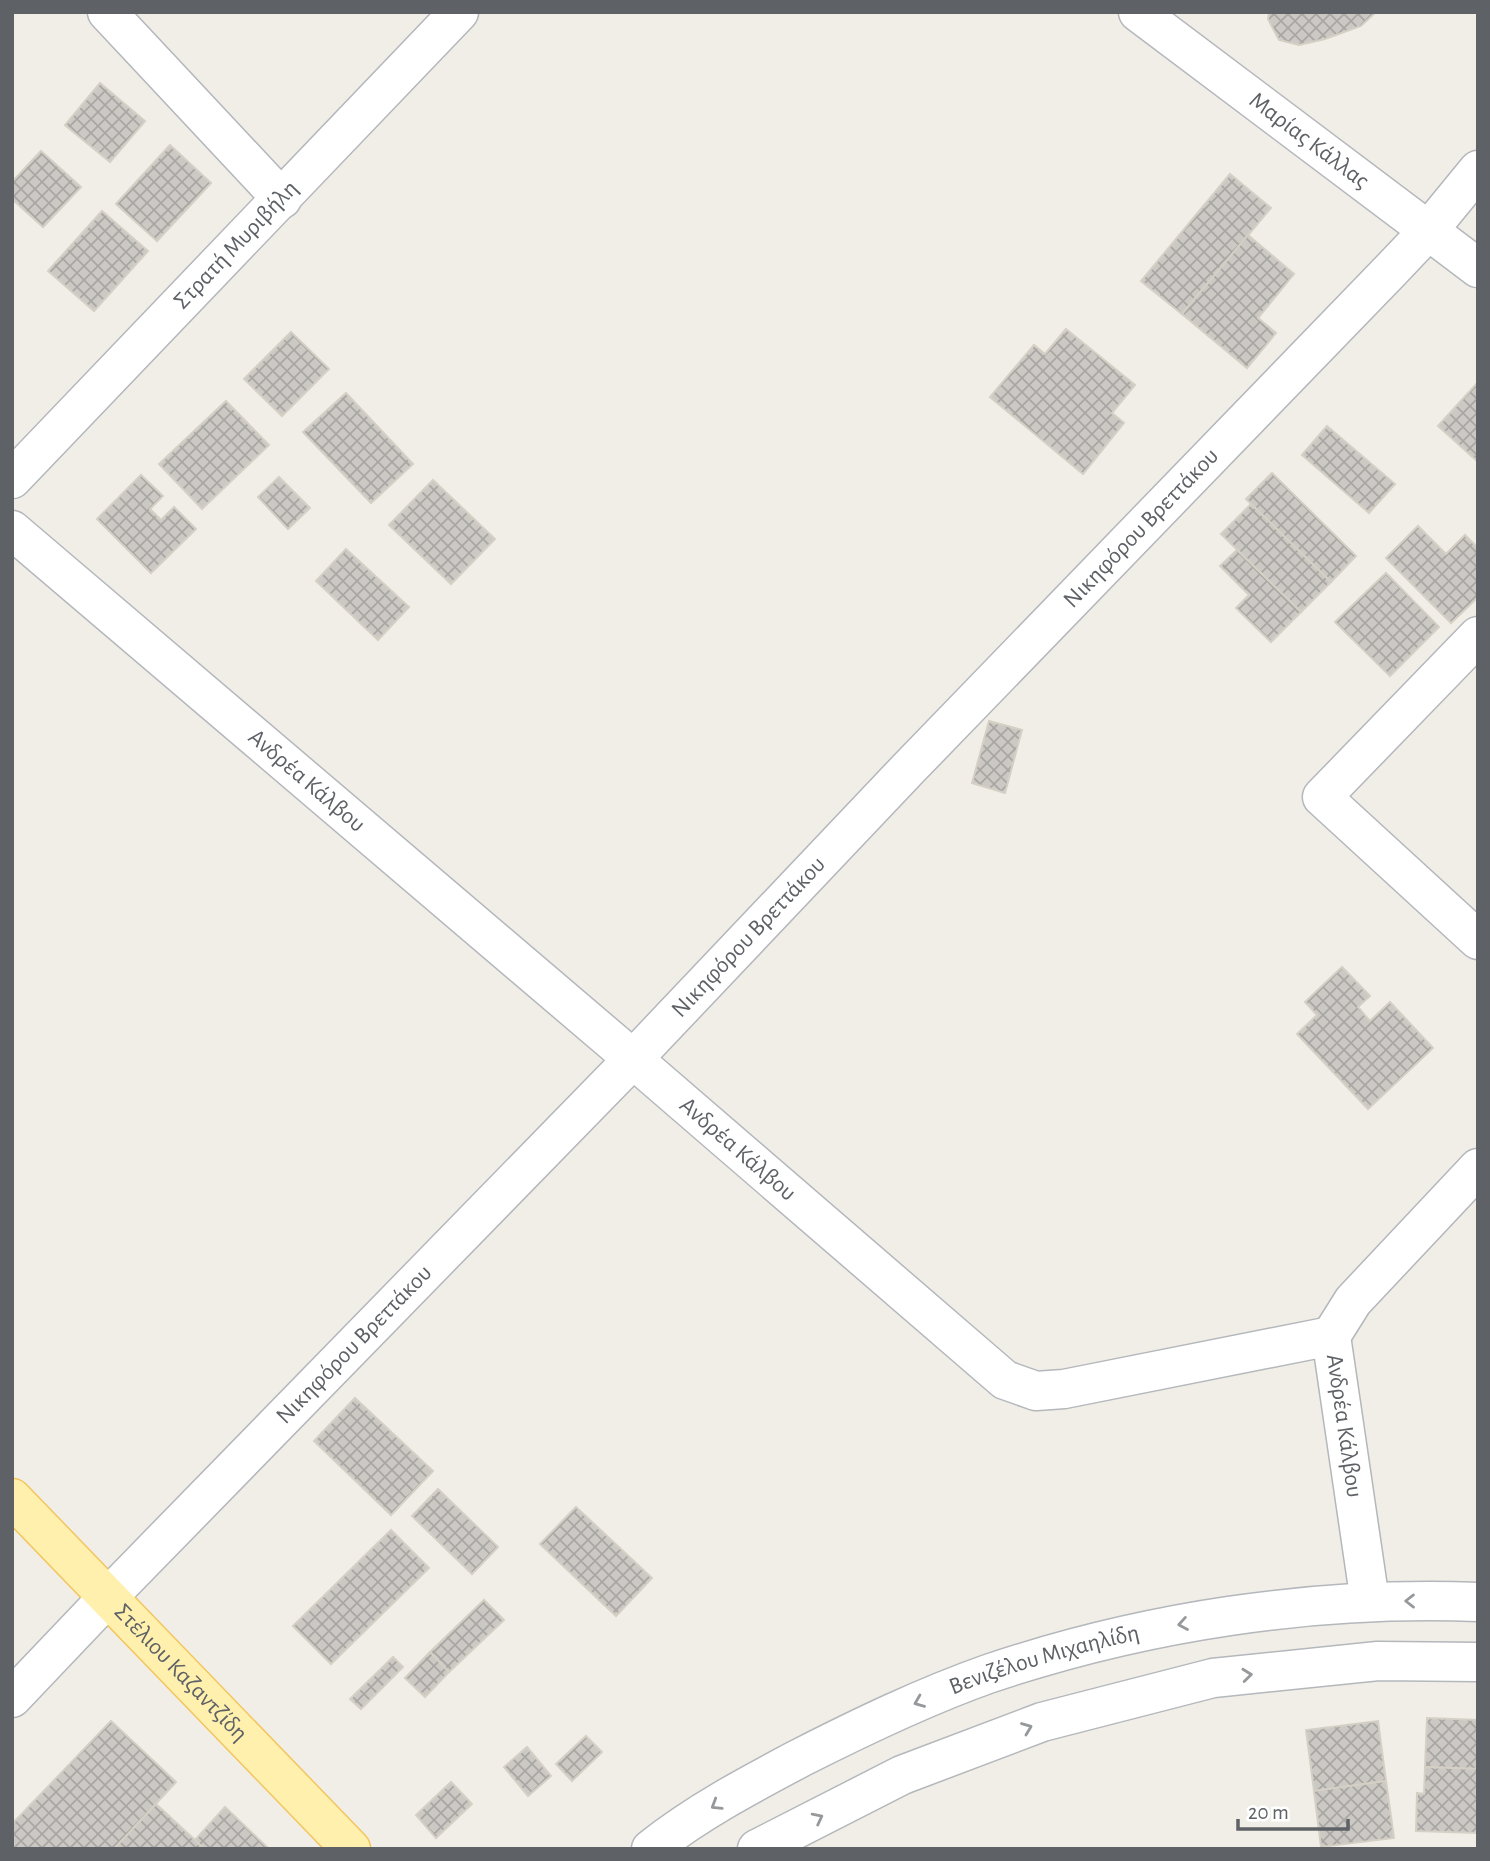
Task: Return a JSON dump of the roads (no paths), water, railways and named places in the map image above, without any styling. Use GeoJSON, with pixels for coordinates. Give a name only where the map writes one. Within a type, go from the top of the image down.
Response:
{"type":"FeatureCollection","features":[{"type":"Feature","properties":{"kind":"main road","name":"Στέλιου Καζαντζίδη"},"geometry":{"type":"LineString","coordinates":[[12,1498],[351,1849]]}},
{"type":"Feature","properties":{"kind":"street"},"geometry":{"type":"LineString","coordinates":[[107,12],[282,199]]}},
{"type":"Feature","properties":{"kind":"street","name":"Στρατή Μυριβήλη"},"geometry":{"type":"LineString","coordinates":[[12,479],[459,12]]}},
{"type":"Feature","properties":{"kind":"street","name":"Μαρίας Κάλλας"},"geometry":{"type":"LineString","coordinates":[[1148,15],[1478,268]]}},
{"type":"Feature","properties":{"kind":"street","name":"Νικηφόρου Βρεττάκου"},"geometry":{"type":"LineString","coordinates":[[12,1698],[633,1059],[909,768],[1428,231],[1478,170]]}},
{"type":"Feature","properties":{"kind":"street","name":"Ανδρέα Κάλβου"},"geometry":{"type":"LineString","coordinates":[[12,530],[1005,1380],[1036,1391],[1064,1389],[1331,1336],[1370,1602]]}},
{"type":"Feature","properties":{"kind":"street"},"geometry":{"type":"LineString","coordinates":[[1478,636],[1322,797],[1478,940]]}},
{"type":"Feature","properties":{"kind":"street"},"geometry":{"type":"LineString","coordinates":[[1331,1336],[1353,1301],[1478,1168]]}},
{"type":"Feature","properties":{"kind":"street","name":"Βενιζέλου Μιχαηλίδη"},"geometry":{"type":"LineString","coordinates":[[651,1849],[751,1784],[833,1741],[911,1705],[987,1675],[1110,1639],[1185,1623],[1272,1611],[1370,1602],[1478,1602]]}},
{"type":"Feature","properties":{"kind":"street"},"geometry":{"type":"LineString","coordinates":[[757,1849],[902,1775],[1042,1722],[1213,1678],[1378,1661],[1478,1662]]}}]}
